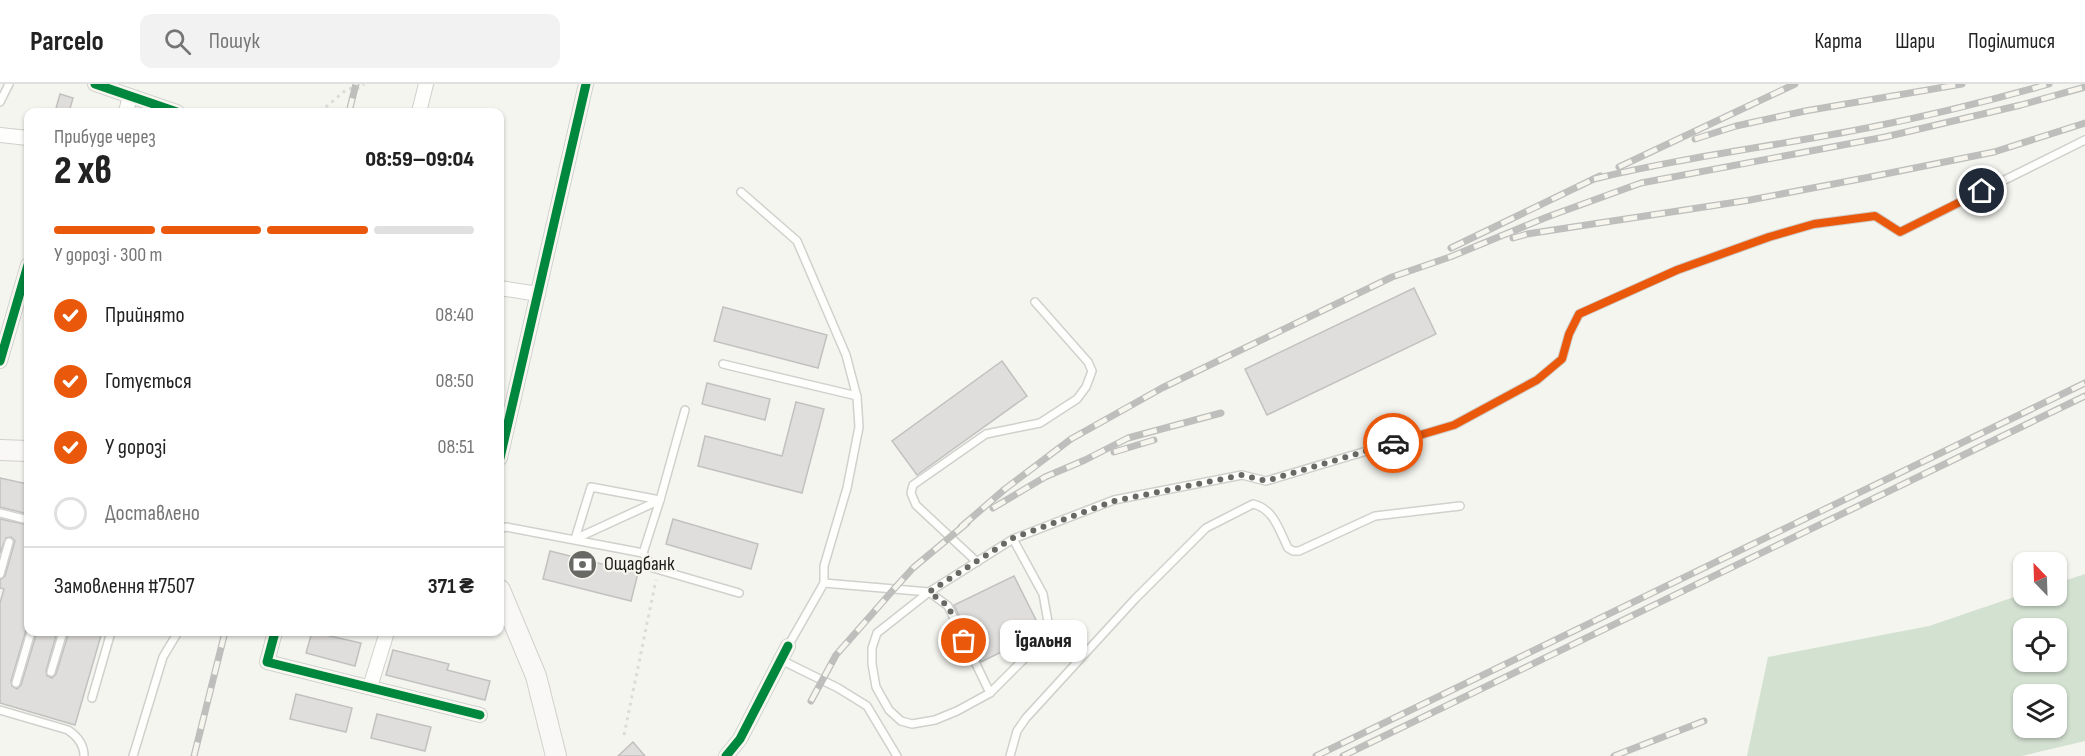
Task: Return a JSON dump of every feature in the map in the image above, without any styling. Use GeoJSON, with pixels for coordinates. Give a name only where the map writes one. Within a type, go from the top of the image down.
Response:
{"type":"FeatureCollection","features":[{"type":"Feature","properties":{"kind":"main road"},"geometry":{"type":"LineString","coordinates":[[0,450],[24,448]]}},
{"type":"Feature","properties":{"kind":"main road"},"geometry":{"type":"LineString","coordinates":[[504,600],[536,676],[555,756]]}},
{"type":"Feature","properties":{"kind":"street"},"geometry":{"type":"LineString","coordinates":[[95,84],[165,108]]}},
{"type":"Feature","properties":{"kind":"street"},"geometry":{"type":"LineString","coordinates":[[420,108],[426,84]]}},
{"type":"Feature","properties":{"kind":"street"},"geometry":{"type":"LineString","coordinates":[[504,441],[586,84]]}},
{"type":"Feature","properties":{"kind":"street"},"geometry":{"type":"LineString","coordinates":[[127,108],[130,96]]}},
{"type":"Feature","properties":{"kind":"street"},"geometry":{"type":"LineString","coordinates":[[0,135],[24,138]]}},
{"type":"Feature","properties":{"kind":"street"},"geometry":{"type":"LineString","coordinates":[[0,361],[24,279]]}},
{"type":"Feature","properties":{"kind":"street"},"geometry":{"type":"LineString","coordinates":[[504,289],[538,294]]}},
{"type":"Feature","properties":{"kind":"street"},"geometry":{"type":"LineString","coordinates":[[274,636],[267,662],[480,716]]}},
{"type":"Feature","properties":{"kind":"street"},"geometry":{"type":"LineString","coordinates":[[370,687],[386,636]]}},
{"type":"Feature","properties":{"kind":"street"},"geometry":{"type":"LineString","coordinates":[[726,756],[740,739],[788,646]]}},
{"type":"Feature","properties":{"kind":"lane"},"geometry":{"type":"LineString","coordinates":[[0,102],[9,84]]}},
{"type":"Feature","properties":{"kind":"lane"},"geometry":{"type":"LineString","coordinates":[[1013,538],[1043,594],[1050,633],[990,693],[935,720],[912,724],[901,721],[889,710],[876,687],[872,648],[877,633],[929,592],[1013,538],[1114,501],[1242,475],[1266,481],[1454,425],[1537,380],[1562,359],[1569,334],[1579,314],[1601,304],[1677,270],[1769,237],[1814,224],[1875,216],[1900,232],[2085,140]]}},
{"type":"Feature","properties":{"kind":"lane"},"geometry":{"type":"LineString","coordinates":[[741,192],[797,241],[846,356],[857,396],[859,427],[848,488],[824,567],[824,583],[788,646]]}},
{"type":"Feature","properties":{"kind":"lane"},"geometry":{"type":"LineString","coordinates":[[977,562],[916,505],[912,493],[913,485],[986,434],[1040,423],[1077,399],[1086,387],[1092,371],[1088,362],[1035,302]]}},
{"type":"Feature","properties":{"kind":"lane"},"geometry":{"type":"LineString","coordinates":[[723,364],[857,396]]}},
{"type":"Feature","properties":{"kind":"lane"},"geometry":{"type":"LineString","coordinates":[[643,553],[685,410]]}},
{"type":"Feature","properties":{"kind":"lane"},"geometry":{"type":"LineString","coordinates":[[574,539],[591,487],[660,500]]}},
{"type":"Feature","properties":{"kind":"lane"},"geometry":{"type":"LineString","coordinates":[[574,539],[660,500]]}},
{"type":"Feature","properties":{"kind":"lane"},"geometry":{"type":"LineString","coordinates":[[1010,756],[1017,731],[1026,718],[1135,599],[1206,528],[1253,504],[1263,506],[1272,515],[1288,548],[1299,551],[1376,516],[1460,506]]}},
{"type":"Feature","properties":{"kind":"lane"},"geometry":{"type":"LineString","coordinates":[[0,513],[24,519]]}},
{"type":"Feature","properties":{"kind":"lane"},"geometry":{"type":"LineString","coordinates":[[504,528],[643,553],[653,568],[739,593]]}},
{"type":"Feature","properties":{"kind":"lane"},"geometry":{"type":"LineString","coordinates":[[0,574],[9,542]]}},
{"type":"Feature","properties":{"kind":"lane"},"geometry":{"type":"LineString","coordinates":[[824,583],[929,592],[948,606],[990,693]]}},
{"type":"Feature","properties":{"kind":"lane"},"geometry":{"type":"LineString","coordinates":[[16,683],[30,636]]}},
{"type":"Feature","properties":{"kind":"lane"},"geometry":{"type":"LineString","coordinates":[[51,672],[62,636]]}},
{"type":"Feature","properties":{"kind":"lane"},"geometry":{"type":"LineString","coordinates":[[92,698],[110,636]]}},
{"type":"Feature","properties":{"kind":"lane"},"geometry":{"type":"LineString","coordinates":[[133,756],[163,657],[176,636]]}},
{"type":"Feature","properties":{"kind":"lane"},"geometry":{"type":"LineString","coordinates":[[781,660],[838,688],[867,706],[897,756]]}},
{"type":"Feature","properties":{"kind":"lane"},"geometry":{"type":"LineString","coordinates":[[0,710],[68,730],[76,735],[82,745],[84,756]]}},
{"type":"Feature","properties":{"kind":"path"},"geometry":{"type":"LineString","coordinates":[[325,108],[347,89],[360,88],[364,84]]}},
{"type":"Feature","properties":{"kind":"path"},"geometry":{"type":"LineString","coordinates":[[624,735],[658,570]]}},
{"type":"Feature","properties":{"kind":"green space"},"geometry":{"type":"Polygon","coordinates":[[[2085,574],[2085,741],[2022,756],[1747,756],[1768,657],[1929,626],[2013,597],[2013,606],[2067,606],[2067,580],[2085,574]]]}},
{"type":"Feature","properties":{"kind":"building"},"geometry":{"type":"Polygon","coordinates":[[[60,94],[73,98],[70,108],[56,108],[60,94]]]}},
{"type":"Feature","properties":{"kind":"building"},"geometry":{"type":"Polygon","coordinates":[[[1414,288],[1436,334],[1267,415],[1245,369],[1414,288]]]}},
{"type":"Feature","properties":{"kind":"building"},"geometry":{"type":"Polygon","coordinates":[[[723,307],[827,335],[818,368],[714,341],[723,307]]]}},
{"type":"Feature","properties":{"kind":"building"},"geometry":{"type":"Polygon","coordinates":[[[1002,361],[1027,396],[917,475],[892,441],[1002,361]]]}},
{"type":"Feature","properties":{"kind":"building"},"geometry":{"type":"Polygon","coordinates":[[[707,383],[770,399],[765,420],[702,404],[707,383]]]}},
{"type":"Feature","properties":{"kind":"building"},"geometry":{"type":"Polygon","coordinates":[[[796,402],[824,409],[802,493],[698,466],[705,436],[782,456],[796,402]]]}},
{"type":"Feature","properties":{"kind":"building"},"geometry":{"type":"Polygon","coordinates":[[[0,478],[24,483],[24,513],[0,507],[0,478]]]}},
{"type":"Feature","properties":{"kind":"building"},"geometry":{"type":"Polygon","coordinates":[[[0,519],[24,524],[24,636],[11,681],[12,686],[17,689],[21,685],[36,636],[56,636],[46,671],[47,676],[52,678],[56,674],[68,636],[101,636],[75,725],[0,703],[0,603],[4,589],[0,588],[0,580],[5,576],[15,541],[11,537],[6,538],[0,553],[0,519]]]}},
{"type":"Feature","properties":{"kind":"building"},"geometry":{"type":"Polygon","coordinates":[[[673,519],[758,544],[751,569],[666,544],[673,519]]]}},
{"type":"Feature","properties":{"kind":"building"},"geometry":{"type":"Polygon","coordinates":[[[550,551],[638,573],[631,601],[543,579],[550,551]]]}},
{"type":"Feature","properties":{"kind":"building"},"geometry":{"type":"Polygon","coordinates":[[[1014,576],[1042,632],[981,662],[954,605],[1014,576]]]}},
{"type":"Feature","properties":{"kind":"building"},"geometry":{"type":"Polygon","coordinates":[[[311,636],[330,636],[361,643],[355,666],[306,653],[311,636]]]}},
{"type":"Feature","properties":{"kind":"building"},"geometry":{"type":"Polygon","coordinates":[[[393,650],[449,664],[447,670],[490,681],[485,700],[386,675],[393,650]]]}},
{"type":"Feature","properties":{"kind":"building"},"geometry":{"type":"Polygon","coordinates":[[[296,694],[352,708],[346,732],[290,719],[296,694]]]}},
{"type":"Feature","properties":{"kind":"building"},"geometry":{"type":"Polygon","coordinates":[[[377,714],[431,727],[425,751],[371,738],[377,714]]]}},
{"type":"Feature","properties":{"kind":"building"},"geometry":{"type":"Polygon","coordinates":[[[633,742],[645,756],[618,756],[633,742]]]}},
{"type":"Feature","properties":{"kind":"railway"},"geometry":{"type":"LineString","coordinates":[[350,108],[356,84]]}},
{"type":"Feature","properties":{"kind":"railway"},"geometry":{"type":"LineString","coordinates":[[1619,167],[1795,84]]}},
{"type":"Feature","properties":{"kind":"railway"},"geometry":{"type":"LineString","coordinates":[[1695,139],[1736,126],[1805,111],[1962,84]]}},
{"type":"Feature","properties":{"kind":"railway"},"geometry":{"type":"LineString","coordinates":[[1594,179],[1662,164],[1890,123],[2049,84]]}},
{"type":"Feature","properties":{"kind":"railway"},"geometry":{"type":"LineString","coordinates":[[961,527],[1005,489],[1071,439],[1162,388],[1392,277],[1641,183],[1885,137],[2021,105],[2085,87]]}},
{"type":"Feature","properties":{"kind":"railway"},"geometry":{"type":"LineString","coordinates":[[1513,238],[1750,200],[1870,177],[1994,152],[2085,123]]}},
{"type":"Feature","properties":{"kind":"railway"},"geometry":{"type":"LineString","coordinates":[[1451,248],[1600,176]]}},
{"type":"Feature","properties":{"kind":"railway"},"geometry":{"type":"LineString","coordinates":[[1316,756],[2085,383]]}},
{"type":"Feature","properties":{"kind":"railway"},"geometry":{"type":"LineString","coordinates":[[1343,756],[2085,396]]}},
{"type":"Feature","properties":{"kind":"railway"},"geometry":{"type":"LineString","coordinates":[[993,508],[1045,477],[1128,438],[1221,413]]}},
{"type":"Feature","properties":{"kind":"railway"},"geometry":{"type":"LineString","coordinates":[[1114,452],[1154,440]]}},
{"type":"Feature","properties":{"kind":"railway"},"geometry":{"type":"LineString","coordinates":[[811,701],[836,655],[913,568],[967,523]]}},
{"type":"Feature","properties":{"kind":"railway"},"geometry":{"type":"LineString","coordinates":[[194,756],[224,636]]}},
{"type":"Feature","properties":{"kind":"railway"},"geometry":{"type":"LineString","coordinates":[[1614,756],[1704,721]]}},
{"type":"Feature","properties":{"kind":"cycle path"},"geometry":{"type":"LineString","coordinates":[[95,84],[165,108]]}},
{"type":"Feature","properties":{"kind":"cycle path"},"geometry":{"type":"LineString","coordinates":[[504,441],[586,84]]}},
{"type":"Feature","properties":{"kind":"cycle path"},"geometry":{"type":"LineString","coordinates":[[0,361],[24,279]]}},
{"type":"Feature","properties":{"kind":"cycle path"},"geometry":{"type":"LineString","coordinates":[[274,636],[267,662],[480,715]]}},
{"type":"Feature","properties":{"kind":"cycle path"},"geometry":{"type":"LineString","coordinates":[[726,756],[740,739],[788,646]]}},
{"type":"Feature","properties":{"kind":"way so far"},"geometry":{"type":"LineString","coordinates":[[964,641],[948,606],[929,592],[1013,538],[1114,501],[1242,475],[1266,481],[1393,443]]}},
{"type":"Feature","properties":{"kind":"place","name":"Ощадбанк"},"geometry":{"type":"Point","coordinates":[583,564]}},
{"type":"Feature","properties":{"kind":"place","name":"Їдальня"},"geometry":{"type":"Point","coordinates":[964,641]}},
{"type":"Feature","properties":{"kind":"route"},"geometry":{"type":"LineString","coordinates":[[1393,443],[1454,425],[1537,380],[1562,359],[1569,334],[1579,314],[1677,270],[1769,237],[1814,224],[1875,216],[1900,232],[1982,191]]}}]}
